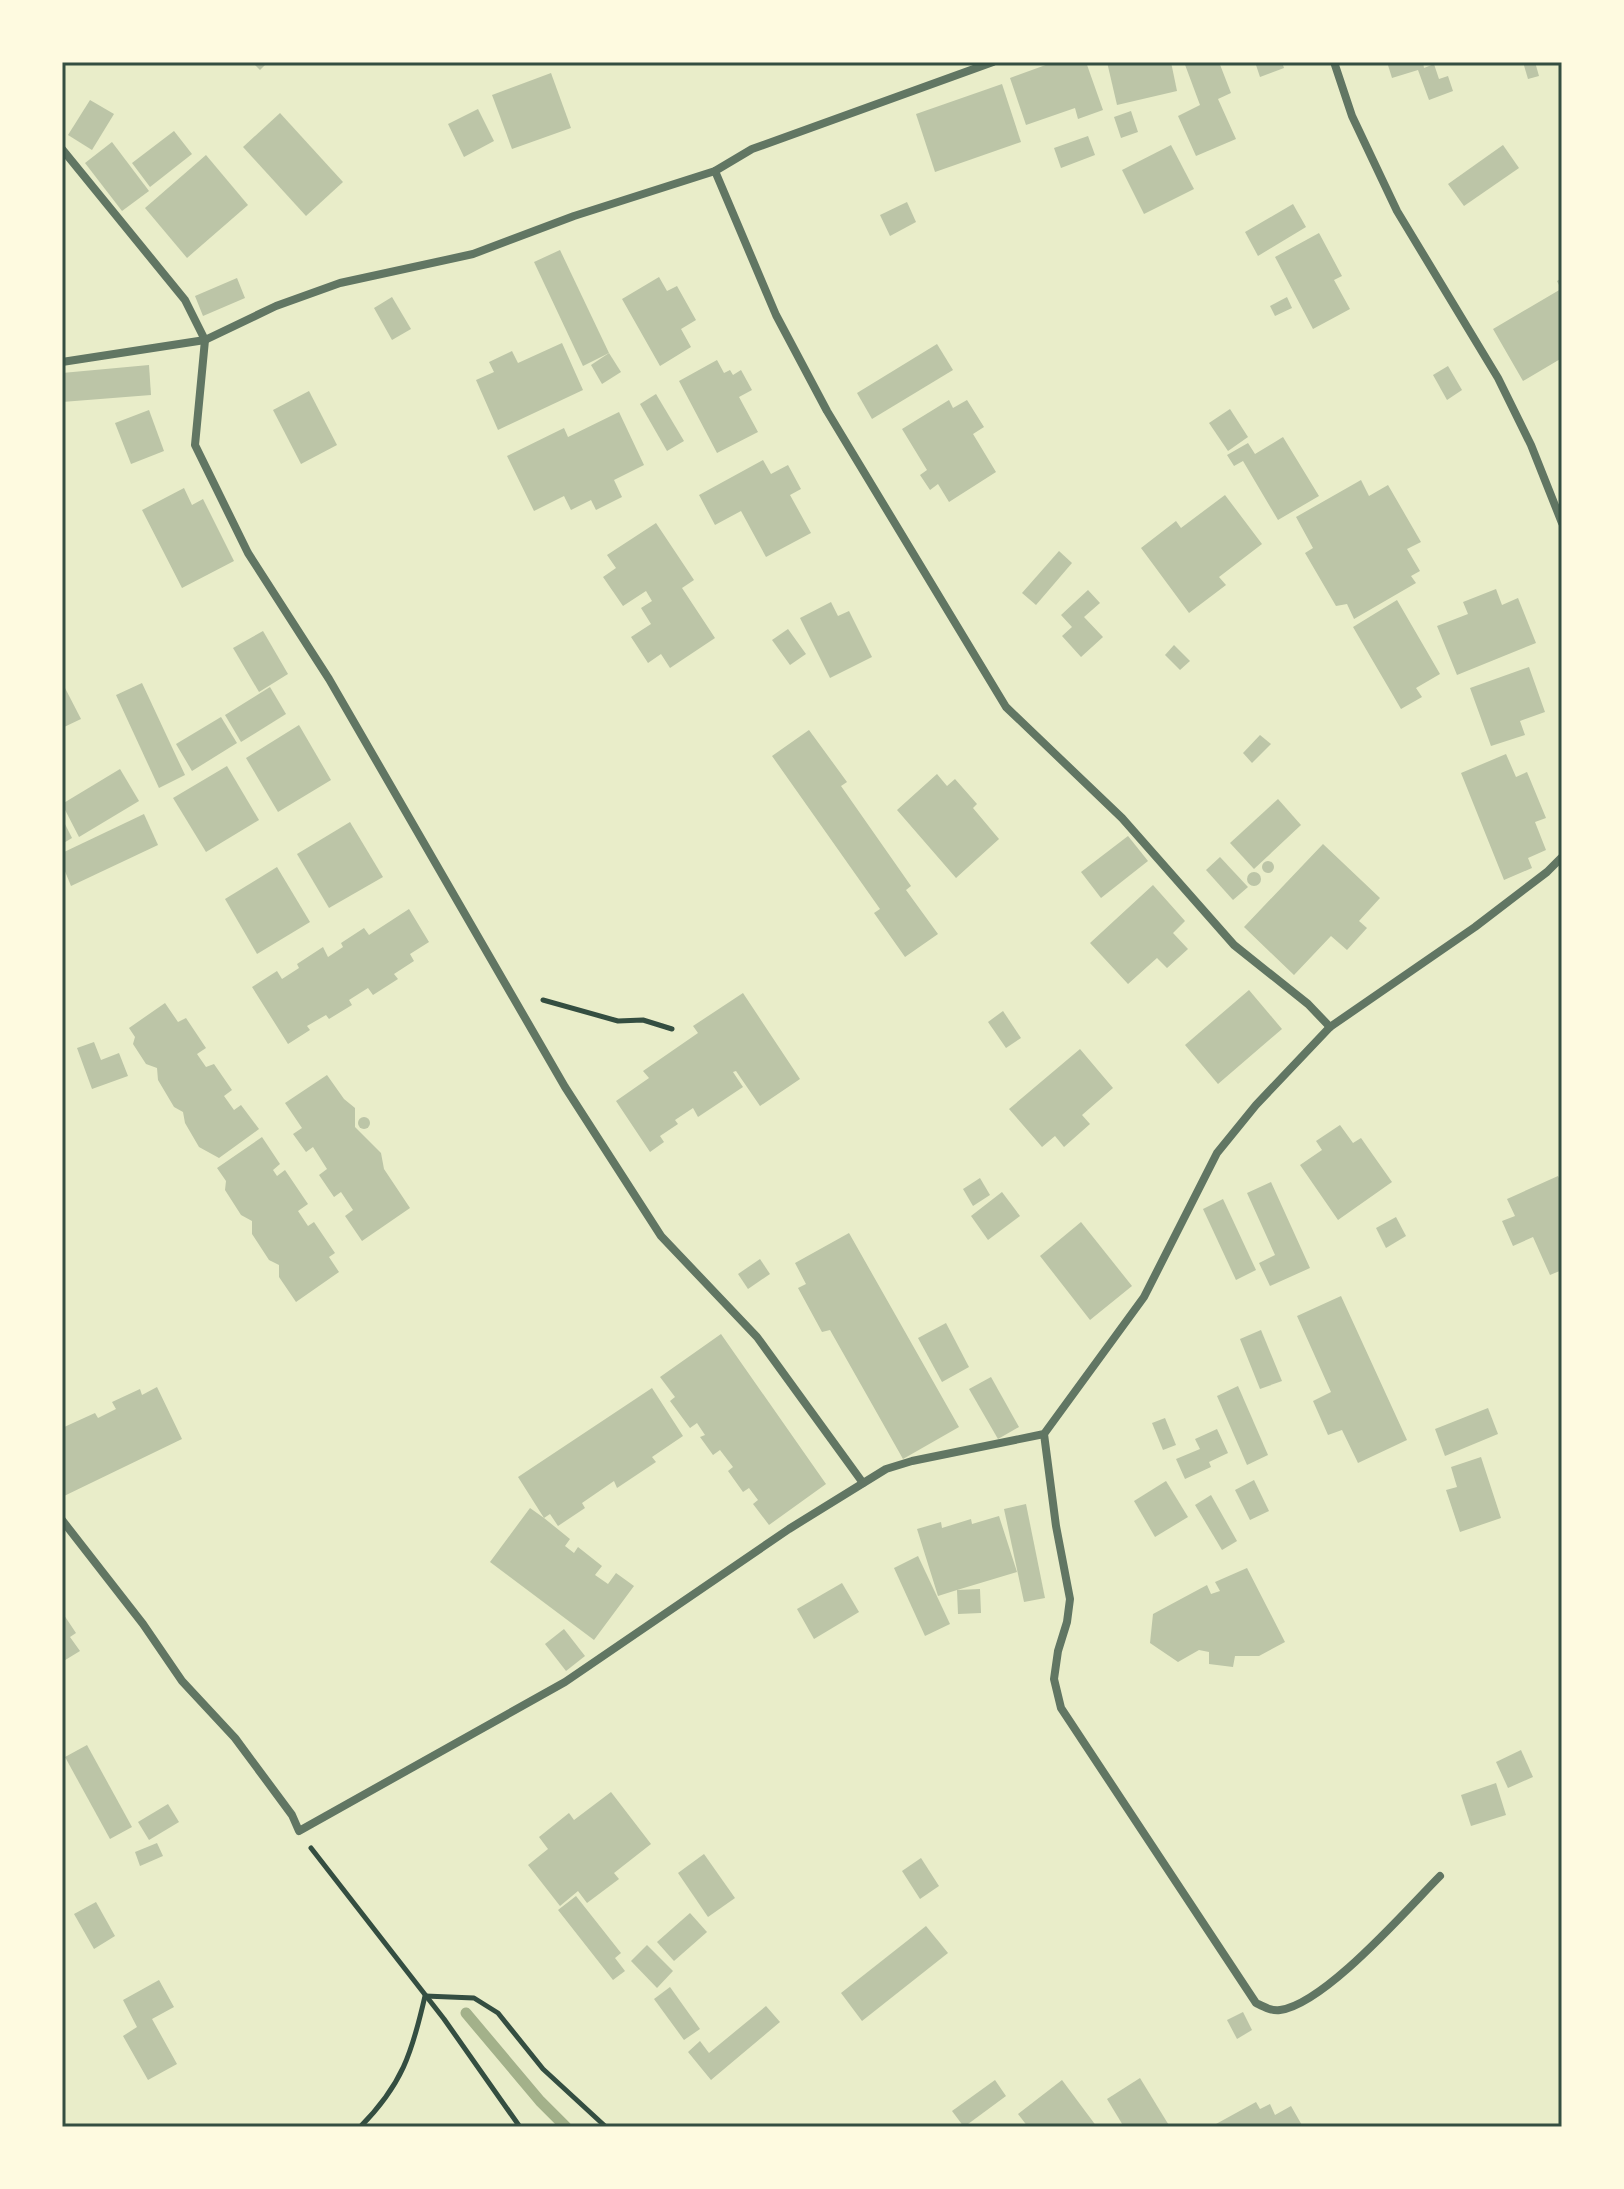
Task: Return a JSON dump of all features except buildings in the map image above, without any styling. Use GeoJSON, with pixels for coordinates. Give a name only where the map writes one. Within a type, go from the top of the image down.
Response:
{"type":"FeatureCollection","features":[{"type":"Feature","properties":{"kind":"street"},"geometry":{"type":"LineString","coordinates":[[62,362],[205,340],[276,306],[340,283],[473,254],[574,216],[715,171],[752,149],[993,62]]}},
{"type":"Feature","properties":{"kind":"street"},"geometry":{"type":"LineString","coordinates":[[1334,62],[1352,116],[1397,211],[1498,378],[1531,445],[1562,523]]}},
{"type":"Feature","properties":{"kind":"street"},"geometry":{"type":"LineString","coordinates":[[62,149],[185,300],[205,340],[195,445],[248,553],[329,679],[565,1087],[661,1236],[757,1337],[863,1483]]}},
{"type":"Feature","properties":{"kind":"street"},"geometry":{"type":"LineString","coordinates":[[715,171],[776,315],[812,384],[1006,707],[1122,818],[1234,945],[1308,1004],[1330,1027]]}},
{"type":"Feature","properties":{"kind":"street"},"geometry":{"type":"LineString","coordinates":[[62,1520],[133,1611],[182,1681],[235,1738],[292,1815],[299,1831],[565,1682],[789,1529],[886,1469],[1044,1434],[1144,1297],[1217,1153],[1256,1105],[1330,1027],[1475,927],[1562,857]]}},
{"type":"Feature","properties":{"kind":"street"},"geometry":{"type":"LineString","coordinates":[[1044,1434],[1056,1526],[1070,1599],[1054,1679],[1061,1708],[1256,2003],[1277,2011],[1333,1983],[1440,1876]]}},
{"type":"Feature","properties":{"kind":"path"},"geometry":{"type":"LineString","coordinates":[[514,999],[542,1000],[618,1021],[643,1020],[672,1029]]}},
{"type":"Feature","properties":{"kind":"path"},"geometry":{"type":"LineString","coordinates":[[299,1831],[520,2127]]}},
{"type":"Feature","properties":{"kind":"path"},"geometry":{"type":"LineString","coordinates":[[360,2127],[384,2102],[412,2050],[425,1996]]}},
{"type":"Feature","properties":{"kind":"path"},"geometry":{"type":"LineString","coordinates":[[425,1996],[474,1998],[498,2013],[543,2069],[606,2127]]}},
{"type":"Feature","properties":{"kind":"waterway"},"geometry":{"type":"LineString","coordinates":[[466,2013],[540,2101],[566,2127]]}}]}
